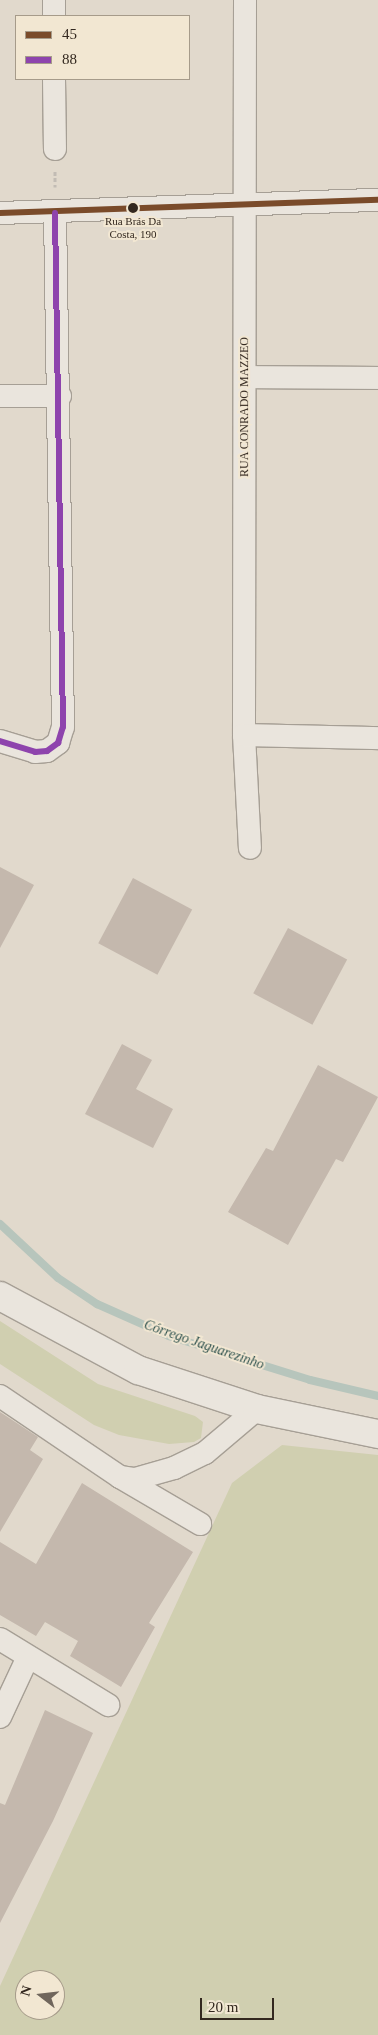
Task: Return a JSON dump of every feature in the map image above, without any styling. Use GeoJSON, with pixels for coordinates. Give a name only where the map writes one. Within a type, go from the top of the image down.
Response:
{"type":"FeatureCollection","features":[{"type":"Feature","properties":{"kind":"street"},"geometry":{"type":"LineString","coordinates":[[54,0],[54,15]]}},
{"type":"Feature","properties":{"kind":"street","name":"RUA CONRADO MAZZEO"},"geometry":{"type":"LineString","coordinates":[[245,0],[246,377],[244,735],[246,813],[250,848]]}},
{"type":"Feature","properties":{"kind":"street"},"geometry":{"type":"LineString","coordinates":[[54,80],[55,149]]}},
{"type":"Feature","properties":{"kind":"street"},"geometry":{"type":"LineString","coordinates":[[0,213],[55,213],[378,200]]}},
{"type":"Feature","properties":{"kind":"street"},"geometry":{"type":"LineString","coordinates":[[0,741],[34,752],[47,751],[58,743],[63,727],[60,396],[55,213]]}},
{"type":"Feature","properties":{"kind":"street"},"geometry":{"type":"LineString","coordinates":[[246,377],[378,378]]}},
{"type":"Feature","properties":{"kind":"street"},"geometry":{"type":"LineString","coordinates":[[0,396],[60,396]]}},
{"type":"Feature","properties":{"kind":"street"},"geometry":{"type":"LineString","coordinates":[[244,735],[378,738]]}},
{"type":"Feature","properties":{"kind":"street"},"geometry":{"type":"LineString","coordinates":[[0,1296],[138,1370],[257,1409],[378,1434]]}},
{"type":"Feature","properties":{"kind":"street"},"geometry":{"type":"LineString","coordinates":[[0,1396],[120,1477],[200,1524]]}},
{"type":"Feature","properties":{"kind":"street"},"geometry":{"type":"LineString","coordinates":[[120,1477],[135,1478],[174,1468],[205,1453],[257,1409]]}},
{"type":"Feature","properties":{"kind":"street"},"geometry":{"type":"LineString","coordinates":[[0,1639],[108,1705]]}},
{"type":"Feature","properties":{"kind":"street"},"geometry":{"type":"LineString","coordinates":[[0,1717],[28,1657]]}},
{"type":"Feature","properties":{"kind":"path"},"geometry":{"type":"LineString","coordinates":[[55,149],[55,213]]}},
{"type":"Feature","properties":{"kind":"green space"},"geometry":{"type":"Polygon","coordinates":[[[0,1321],[98,1384],[195,1416],[203,1422],[201,1438],[194,1442],[169,1444],[119,1435],[94,1425],[0,1364],[0,1321]]]}},
{"type":"Feature","properties":{"kind":"green space"},"geometry":{"type":"Polygon","coordinates":[[[282,1445],[378,1455],[378,2035],[0,2035],[0,1986],[232,1483],[282,1445]]]}},
{"type":"Feature","properties":{"kind":"building"},"geometry":{"type":"Polygon","coordinates":[[[0,867],[34,885],[0,948],[0,867]]]}},
{"type":"Feature","properties":{"kind":"building"},"geometry":{"type":"Polygon","coordinates":[[[133,878],[192,909],[157,975],[98,943],[133,878]]]}},
{"type":"Feature","properties":{"kind":"building"},"geometry":{"type":"Polygon","coordinates":[[[288,928],[347,959],[312,1025],[253,993],[288,928]]]}},
{"type":"Feature","properties":{"kind":"building"},"geometry":{"type":"Polygon","coordinates":[[[122,1044],[152,1060],[136,1089],[173,1109],[153,1148],[85,1114],[122,1044]]]}},
{"type":"Feature","properties":{"kind":"building"},"geometry":{"type":"Polygon","coordinates":[[[318,1065],[378,1097],[343,1162],[336,1159],[288,1245],[228,1212],[266,1148],[273,1151],[318,1065]]]}},
{"type":"Feature","properties":{"kind":"building"},"geometry":{"type":"Polygon","coordinates":[[[0,1412],[38,1437],[30,1450],[43,1459],[0,1532],[0,1412]]]}},
{"type":"Feature","properties":{"kind":"building"},"geometry":{"type":"Polygon","coordinates":[[[82,1483],[193,1552],[149,1623],[155,1627],[121,1687],[70,1656],[78,1641],[45,1622],[36,1636],[0,1615],[0,1542],[36,1564],[82,1483]]]}},
{"type":"Feature","properties":{"kind":"building"},"geometry":{"type":"Polygon","coordinates":[[[45,1710],[93,1733],[53,1821],[0,1923],[0,1803],[5,1805],[45,1710]]]}},
{"type":"Feature","properties":{"kind":"waterway","name":"Córrego Jaguarezinho"},"geometry":{"type":"LineString","coordinates":[[0,1224],[58,1278],[97,1304],[169,1336],[310,1380],[378,1396]]}},
{"type":"Feature","properties":{"kind":"transit line","name":"45"},"geometry":{"type":"LineString","coordinates":[[0,213],[378,200]]}},
{"type":"Feature","properties":{"kind":"transit line","name":"88"},"geometry":{"type":"LineString","coordinates":[[0,741],[35,752],[47,751],[58,743],[63,727],[55,213]]}},
{"type":"Feature","properties":{"kind":"place","name":"Rua Brás Da Costa, 190"},"geometry":{"type":"Point","coordinates":[133,208]}}]}
